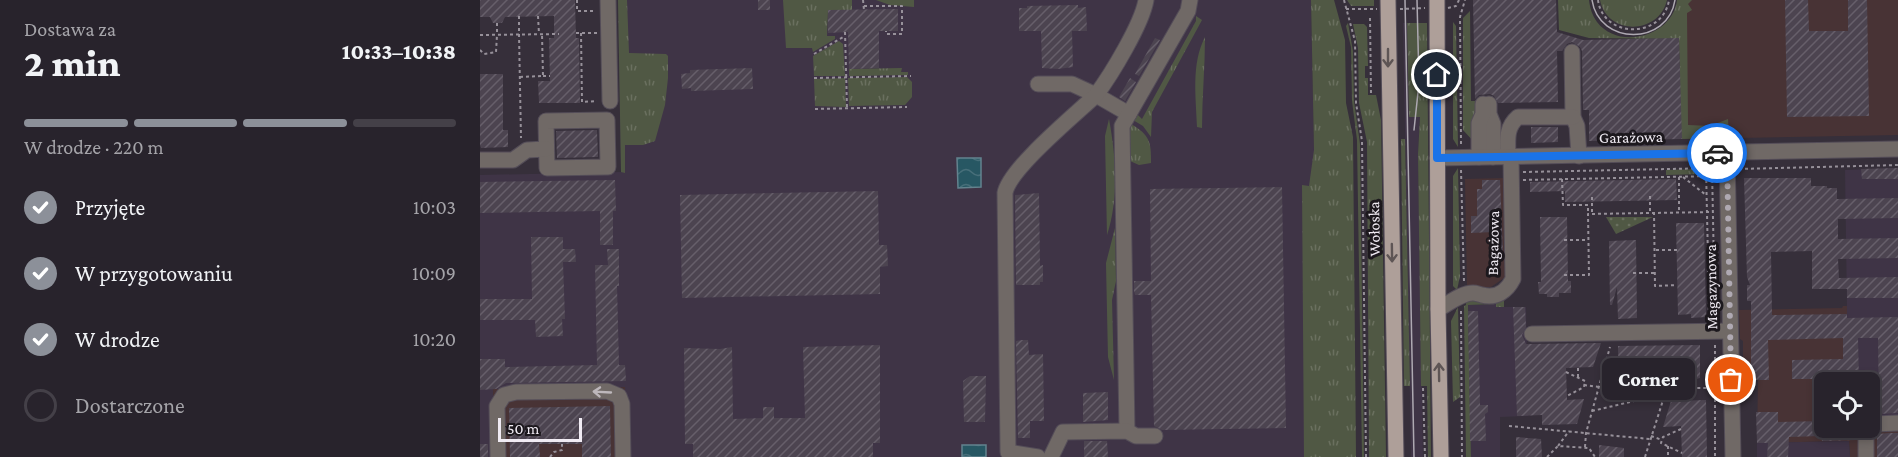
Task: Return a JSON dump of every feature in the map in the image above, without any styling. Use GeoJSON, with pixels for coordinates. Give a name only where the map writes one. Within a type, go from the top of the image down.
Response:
{"type":"FeatureCollection","features":[{"type":"Feature","properties":{"kind":"main road"},"geometry":{"type":"LineString","coordinates":[[1437,0],[1441,457]]}},
{"type":"Feature","properties":{"kind":"main road","name":"Wołoska"},"geometry":{"type":"LineString","coordinates":[[1382,4],[1396,457]]}},
{"type":"Feature","properties":{"kind":"street"},"geometry":{"type":"LineString","coordinates":[[1038,457],[1008,452],[1006,185],[1024,163],[1096,95],[1141,18],[1146,0]]}},
{"type":"Feature","properties":{"kind":"street"},"geometry":{"type":"LineString","coordinates":[[1127,431],[1122,126],[1188,11],[1190,0]]}},
{"type":"Feature","properties":{"kind":"street"},"geometry":{"type":"LineString","coordinates":[[608,5],[610,101]]}},
{"type":"Feature","properties":{"kind":"street"},"geometry":{"type":"LineString","coordinates":[[1572,52],[1573,117],[1577,126],[1580,156]]}},
{"type":"Feature","properties":{"kind":"street"},"geometry":{"type":"LineString","coordinates":[[1038,84],[1072,84],[1129,114]]}},
{"type":"Feature","properties":{"kind":"street"},"geometry":{"type":"LineString","coordinates":[[1486,104],[1479,123],[1498,157]]}},
{"type":"Feature","properties":{"kind":"street"},"geometry":{"type":"LineString","coordinates":[[1498,157],[1508,130],[1518,117],[1573,117]]}},
{"type":"Feature","properties":{"kind":"street"},"geometry":{"type":"LineString","coordinates":[[607,120],[608,167],[547,168],[546,149],[546,121],[607,120]]}},
{"type":"Feature","properties":{"kind":"street"},"geometry":{"type":"LineString","coordinates":[[480,160],[513,160],[527,150],[546,149]]}},
{"type":"Feature","properties":{"kind":"street","name":"Garażowa"},"geometry":{"type":"LineString","coordinates":[[1437,158],[1898,150]]}},
{"type":"Feature","properties":{"kind":"street","name":"Magazynowa"},"geometry":{"type":"LineString","coordinates":[[1727,153],[1719,168],[1723,331],[1732,457]]}},
{"type":"Feature","properties":{"kind":"street","name":"Bagażowa"},"geometry":{"type":"LineString","coordinates":[[1438,309],[1463,295],[1474,292],[1483,296],[1496,295],[1509,287],[1513,279],[1498,157]]}},
{"type":"Feature","properties":{"kind":"street"},"geometry":{"type":"LineString","coordinates":[[1532,334],[1723,331]]}},
{"type":"Feature","properties":{"kind":"street"},"geometry":{"type":"LineString","coordinates":[[498,457],[497,406],[504,395],[516,392],[607,391],[619,396],[622,404],[622,457]]}},
{"type":"Feature","properties":{"kind":"street"},"geometry":{"type":"LineString","coordinates":[[1880,424],[1898,423]]}},
{"type":"Feature","properties":{"kind":"street"},"geometry":{"type":"LineString","coordinates":[[1051,457],[1063,432],[1127,431],[1136,436],[1155,436]]}},
{"type":"Feature","properties":{"kind":"street"},"geometry":{"type":"LineString","coordinates":[[1866,438],[1866,457]]}},
{"type":"Feature","properties":{"kind":"path"},"geometry":{"type":"LineString","coordinates":[[577,0],[577,11],[608,5]]}},
{"type":"Feature","properties":{"kind":"path"},"geometry":{"type":"LineString","coordinates":[[863,0],[864,8],[902,6],[902,34],[886,34],[886,31]]}},
{"type":"Feature","properties":{"kind":"path"},"geometry":{"type":"LineString","coordinates":[[1344,0],[1355,40],[1356,103],[1362,141],[1366,457]]}},
{"type":"Feature","properties":{"kind":"path"},"geometry":{"type":"LineString","coordinates":[[1451,8],[1456,6],[1459,0]]}},
{"type":"Feature","properties":{"kind":"path"},"geometry":{"type":"LineString","coordinates":[[1462,457],[1460,17],[1465,0]]}},
{"type":"Feature","properties":{"kind":"path"},"geometry":{"type":"LineString","coordinates":[[1598,0],[1602,14],[1608,22],[1630,29],[1648,27],[1659,21],[1669,0]]}},
{"type":"Feature","properties":{"kind":"path"},"geometry":{"type":"LineString","coordinates":[[1347,9],[1382,4]]}},
{"type":"Feature","properties":{"kind":"path"},"geometry":{"type":"LineString","coordinates":[[1403,9],[1420,8]]}},
{"type":"Feature","properties":{"kind":"path"},"geometry":{"type":"LineString","coordinates":[[519,16],[521,153]]}},
{"type":"Feature","properties":{"kind":"path"},"geometry":{"type":"LineString","coordinates":[[538,16],[543,76]]}},
{"type":"Feature","properties":{"kind":"path"},"geometry":{"type":"LineString","coordinates":[[1370,18],[1371,94]]}},
{"type":"Feature","properties":{"kind":"path"},"geometry":{"type":"LineString","coordinates":[[480,50],[484,54],[496,52],[497,23]]}},
{"type":"Feature","properties":{"kind":"path"},"geometry":{"type":"LineString","coordinates":[[576,33],[608,33]]}},
{"type":"Feature","properties":{"kind":"path"},"geometry":{"type":"LineString","coordinates":[[580,33],[582,102],[610,101]]}},
{"type":"Feature","properties":{"kind":"path"},"geometry":{"type":"LineString","coordinates":[[480,35],[559,34]]}},
{"type":"Feature","properties":{"kind":"path"},"geometry":{"type":"LineString","coordinates":[[813,54],[845,34],[847,108]]}},
{"type":"Feature","properties":{"kind":"path"},"geometry":{"type":"LineString","coordinates":[[520,77],[550,76]]}},
{"type":"Feature","properties":{"kind":"path"},"geometry":{"type":"LineString","coordinates":[[814,78],[911,76]]}},
{"type":"Feature","properties":{"kind":"path"},"geometry":{"type":"LineString","coordinates":[[815,109],[907,107]]}},
{"type":"Feature","properties":{"kind":"path"},"geometry":{"type":"LineString","coordinates":[[1712,176],[1522,180],[1522,172],[1898,165]]}},
{"type":"Feature","properties":{"kind":"path"},"geometry":{"type":"LineString","coordinates":[[1706,168],[1709,315]]}},
{"type":"Feature","properties":{"kind":"path"},"geometry":{"type":"LineString","coordinates":[[1715,457],[1715,388],[1723,331],[1714,260],[1712,176],[1719,168]]}},
{"type":"Feature","properties":{"kind":"path"},"geometry":{"type":"LineString","coordinates":[[1621,170],[1621,178]]}},
{"type":"Feature","properties":{"kind":"path"},"geometry":{"type":"LineString","coordinates":[[1548,171],[1548,179]]}},
{"type":"Feature","properties":{"kind":"path"},"geometry":{"type":"LineString","coordinates":[[1681,177],[1707,196]]}},
{"type":"Feature","properties":{"kind":"path"},"geometry":{"type":"LineString","coordinates":[[1679,212],[1681,177]]}},
{"type":"Feature","properties":{"kind":"path"},"geometry":{"type":"LineString","coordinates":[[1563,179],[1563,205],[1588,205],[1590,214]]}},
{"type":"Feature","properties":{"kind":"path"},"geometry":{"type":"LineString","coordinates":[[1650,196],[1655,250],[1655,286],[1677,285]]}},
{"type":"Feature","properties":{"kind":"path"},"geometry":{"type":"LineString","coordinates":[[1564,275],[1589,275],[1588,240],[1592,197]]}},
{"type":"Feature","properties":{"kind":"path"},"geometry":{"type":"LineString","coordinates":[[1590,214],[1713,212]]}},
{"type":"Feature","properties":{"kind":"path"},"geometry":{"type":"LineString","coordinates":[[1564,240],[1588,240]]}},
{"type":"Feature","properties":{"kind":"path"},"geometry":{"type":"LineString","coordinates":[[1655,250],[1677,250]]}},
{"type":"Feature","properties":{"kind":"path"},"geometry":{"type":"LineString","coordinates":[[1708,259],[1714,260]]}},
{"type":"Feature","properties":{"kind":"path"},"geometry":{"type":"LineString","coordinates":[[1633,273],[1655,273]]}},
{"type":"Feature","properties":{"kind":"path"},"geometry":{"type":"LineString","coordinates":[[1585,447],[1586,433],[1610,346]]}},
{"type":"Feature","properties":{"kind":"path"},"geometry":{"type":"LineString","coordinates":[[1578,368],[1578,378]]}},
{"type":"Feature","properties":{"kind":"path"},"geometry":{"type":"LineString","coordinates":[[1647,371],[1656,386],[1668,383],[1671,370]]}},
{"type":"Feature","properties":{"kind":"path"},"geometry":{"type":"LineString","coordinates":[[1566,372],[1585,381],[1584,386]]}},
{"type":"Feature","properties":{"kind":"path"},"geometry":{"type":"LineString","coordinates":[[1644,457],[1664,394],[1662,385]]}},
{"type":"Feature","properties":{"kind":"path"},"geometry":{"type":"LineString","coordinates":[[1567,396],[1584,386],[1599,387]]}},
{"type":"Feature","properties":{"kind":"path"},"geometry":{"type":"LineString","coordinates":[[1423,388],[1425,457]]}},
{"type":"Feature","properties":{"kind":"path"},"geometry":{"type":"LineString","coordinates":[[1592,411],[1689,388],[1715,388]]}},
{"type":"Feature","properties":{"kind":"path"},"geometry":{"type":"LineString","coordinates":[[1509,426],[1662,440]]}},
{"type":"Feature","properties":{"kind":"path"},"geometry":{"type":"LineString","coordinates":[[1662,440],[1663,437],[1681,429]]}},
{"type":"Feature","properties":{"kind":"path"},"geometry":{"type":"LineString","coordinates":[[1547,457],[1569,431]]}},
{"type":"Feature","properties":{"kind":"path"},"geometry":{"type":"LineString","coordinates":[[1662,440],[1661,443],[1682,453]]}},
{"type":"Feature","properties":{"kind":"path"},"geometry":{"type":"LineString","coordinates":[[550,457],[554,452],[562,450],[562,444]]}},
{"type":"Feature","properties":{"kind":"path"},"geometry":{"type":"LineString","coordinates":[[1558,446],[1589,448],[1595,457]]}},
{"type":"Feature","properties":{"kind":"path"},"geometry":{"type":"LineString","coordinates":[[1668,446],[1668,457]]}},
{"type":"Feature","properties":{"kind":"shaded area"},"geometry":{"type":"Polygon","coordinates":[[[618,0],[1311,0],[1315,457],[627,457],[625,387],[493,389],[494,457],[480,457],[480,175],[621,172],[618,0]]]}},
{"type":"Feature","properties":{"kind":"shaded area"},"geometry":{"type":"Polygon","coordinates":[[[1679,0],[1898,0],[1898,135],[1681,139],[1679,0]]]}},
{"type":"Feature","properties":{"kind":"shaded area"},"geometry":{"type":"Polygon","coordinates":[[[1403,23],[1407,23],[1409,116],[1420,116],[1418,154],[1423,457],[1411,457],[1403,23]]]}},
{"type":"Feature","properties":{"kind":"shaded area"},"geometry":{"type":"Polygon","coordinates":[[[1898,168],[1898,417],[1880,417],[1880,372],[1848,372],[1845,170],[1898,168]]]}},
{"type":"Feature","properties":{"kind":"shaded area"},"geometry":{"type":"Polygon","coordinates":[[[1506,178],[1507,271],[1504,278],[1491,287],[1467,288],[1465,179],[1506,178]]]}},
{"type":"Feature","properties":{"kind":"shaded area"},"geometry":{"type":"Polygon","coordinates":[[[1496,304],[1497,307],[1526,307],[1528,416],[1500,417],[1500,457],[1471,457],[1468,305],[1496,304]]]}},
{"type":"Feature","properties":{"kind":"shaded area"},"geometry":{"type":"Polygon","coordinates":[[[1847,306],[1848,372],[1814,372],[1814,438],[1880,438],[1880,417],[1898,417],[1898,457],[1850,457],[1849,441],[1757,443],[1758,380],[1740,380],[1743,341],[1740,339],[1739,310],[1842,308],[1847,306]]]}},
{"type":"Feature","properties":{"kind":"shaded area"},"geometry":{"type":"Polygon","coordinates":[[[626,387],[627,457],[494,457],[493,389],[626,387]]]}},
{"type":"Feature","properties":{"kind":"shaded area"},"geometry":{"type":"Polygon","coordinates":[[[1849,441],[1850,457],[1757,457],[1757,443],[1849,441]]]}},
{"type":"Feature","properties":{"kind":"green space"},"geometry":{"type":"Polygon","coordinates":[[[618,0],[627,0],[629,53],[666,54],[668,56],[665,105],[655,141],[643,145],[625,145],[625,173],[621,172],[618,0]]]}},
{"type":"Feature","properties":{"kind":"green space"},"geometry":{"type":"Polygon","coordinates":[[[783,0],[852,0],[852,10],[828,10],[827,36],[835,36],[835,39],[813,52],[812,48],[786,48],[783,0]]]}},
{"type":"Feature","properties":{"kind":"green space"},"geometry":{"type":"Polygon","coordinates":[[[876,0],[914,0],[914,7],[890,5],[876,0]]]}},
{"type":"Feature","properties":{"kind":"green space"},"geometry":{"type":"Polygon","coordinates":[[[1311,0],[1334,0],[1345,40],[1346,103],[1353,137],[1356,457],[1304,457],[1302,185],[1309,186],[1314,150],[1311,0]]]}},
{"type":"Feature","properties":{"kind":"green space"},"geometry":{"type":"Polygon","coordinates":[[[1347,0],[1374,0],[1374,6],[1351,6],[1347,0]]]}},
{"type":"Feature","properties":{"kind":"green space"},"geometry":{"type":"Polygon","coordinates":[[[1558,0],[1589,0],[1595,19],[1607,31],[1618,36],[1631,37],[1644,35],[1666,23],[1677,0],[1692,0],[1688,4],[1692,10],[1687,13],[1688,125],[1710,126],[1728,119],[1729,138],[1681,139],[1679,39],[1589,38],[1559,30],[1558,0]]]}},
{"type":"Feature","properties":{"kind":"green space"},"geometry":{"type":"Polygon","coordinates":[[[1600,0],[1667,0],[1662,12],[1654,20],[1633,27],[1612,20],[1605,12],[1600,0]]]}},
{"type":"Feature","properties":{"kind":"green space"},"geometry":{"type":"Polygon","coordinates":[[[1470,11],[1471,101],[1478,101],[1475,143],[1463,130],[1463,18],[1470,11]]]}},
{"type":"Feature","properties":{"kind":"green space"},"geometry":{"type":"Polygon","coordinates":[[[1196,16],[1202,20],[1152,112],[1151,137],[1143,126],[1133,120],[1136,113],[1142,119],[1196,21],[1196,16]]]}},
{"type":"Feature","properties":{"kind":"green space"},"geometry":{"type":"Polygon","coordinates":[[[1453,22],[1456,26],[1458,147],[1453,139],[1453,22]]]}},
{"type":"Feature","properties":{"kind":"green space"},"geometry":{"type":"Polygon","coordinates":[[[1348,23],[1353,51],[1354,101],[1360,144],[1364,457],[1362,457],[1357,140],[1352,101],[1351,47],[1346,26],[1348,23]]]}},
{"type":"Feature","properties":{"kind":"green space"},"geometry":{"type":"Polygon","coordinates":[[[1407,23],[1427,23],[1431,457],[1428,457],[1427,386],[1421,386],[1418,154],[1420,117],[1409,117],[1407,23]]]}},
{"type":"Feature","properties":{"kind":"green space"},"geometry":{"type":"Polygon","coordinates":[[[1353,24],[1364,24],[1367,27],[1368,66],[1365,66],[1365,78],[1368,78],[1368,95],[1376,95],[1381,120],[1386,457],[1369,457],[1367,142],[1359,103],[1358,48],[1353,24]]]}},
{"type":"Feature","properties":{"kind":"green space"},"geometry":{"type":"Polygon","coordinates":[[[1205,37],[1202,128],[1197,127],[1195,81],[1198,58],[1205,37]]]}},
{"type":"Feature","properties":{"kind":"green space"},"geometry":{"type":"Polygon","coordinates":[[[839,41],[843,44],[845,76],[814,76],[813,56],[839,41]]]}},
{"type":"Feature","properties":{"kind":"green space"},"geometry":{"type":"Polygon","coordinates":[[[902,68],[901,72],[908,72],[908,75],[849,76],[849,69],[902,68]]]}},
{"type":"Feature","properties":{"kind":"green space"},"geometry":{"type":"Polygon","coordinates":[[[907,77],[912,82],[912,97],[905,105],[849,106],[848,78],[907,77]]]}},
{"type":"Feature","properties":{"kind":"green space"},"geometry":{"type":"Polygon","coordinates":[[[845,78],[846,107],[815,106],[814,79],[845,78]]]}},
{"type":"Feature","properties":{"kind":"green space"},"geometry":{"type":"Polygon","coordinates":[[[1109,119],[1115,192],[1107,235],[1105,136],[1109,119]]]}},
{"type":"Feature","properties":{"kind":"green space"},"geometry":{"type":"Polygon","coordinates":[[[1131,124],[1146,136],[1151,150],[1151,163],[1139,165],[1130,161],[1128,128],[1131,124]]]}},
{"type":"Feature","properties":{"kind":"green space"},"geometry":{"type":"Polygon","coordinates":[[[1401,139],[1405,139],[1410,386],[1404,386],[1401,139]]]}},
{"type":"Feature","properties":{"kind":"green space"},"geometry":{"type":"Polygon","coordinates":[[[1458,168],[1460,276],[1457,290],[1453,286],[1453,176],[1458,168]]]}},
{"type":"Feature","properties":{"kind":"green space"},"geometry":{"type":"Polygon","coordinates":[[[1703,169],[1704,174],[1666,175],[1666,170],[1703,169]]]}},
{"type":"Feature","properties":{"kind":"green space"},"geometry":{"type":"Polygon","coordinates":[[[1606,217],[1653,217],[1616,234],[1606,217]]]}},
{"type":"Feature","properties":{"kind":"green space"},"geometry":{"type":"Polygon","coordinates":[[[1115,228],[1116,281],[1112,300],[1114,380],[1108,357],[1106,263],[1115,228]]]}},
{"type":"Feature","properties":{"kind":"green space"},"geometry":{"type":"Polygon","coordinates":[[[1466,301],[1504,301],[1504,307],[1496,307],[1496,304],[1468,305],[1471,457],[1466,457],[1464,306],[1466,301]]]}},
{"type":"Feature","properties":{"kind":"green space"},"geometry":{"type":"Polygon","coordinates":[[[1458,307],[1460,397],[1453,402],[1451,321],[1458,307]]]}},
{"type":"Feature","properties":{"kind":"water"},"geometry":{"type":"Polygon","coordinates":[[[957,158],[981,158],[981,187],[958,188],[957,158]]]}},
{"type":"Feature","properties":{"kind":"water"},"geometry":{"type":"Polygon","coordinates":[[[962,445],[986,445],[986,457],[962,457],[962,445]]]}},
{"type":"Feature","properties":{"kind":"building"},"geometry":{"type":"Polygon","coordinates":[[[480,0],[575,0],[576,38],[579,38],[580,103],[539,103],[538,81],[550,81],[549,38],[554,38],[554,16],[505,17],[502,23],[493,23],[490,17],[480,17],[480,0]]]}},
{"type":"Feature","properties":{"kind":"building"},"geometry":{"type":"Polygon","coordinates":[[[758,0],[770,0],[770,10],[758,10],[758,0]]]}},
{"type":"Feature","properties":{"kind":"building"},"geometry":{"type":"Polygon","coordinates":[[[1473,0],[1556,0],[1557,32],[1583,40],[1679,38],[1682,139],[1589,141],[1589,110],[1583,110],[1582,51],[1572,42],[1567,44],[1562,51],[1557,51],[1558,102],[1498,103],[1490,94],[1479,95],[1475,99],[1473,0]]]}},
{"type":"Feature","properties":{"kind":"building"},"geometry":{"type":"Polygon","coordinates":[[[1785,0],[1808,0],[1809,31],[1848,31],[1848,0],[1867,0],[1869,116],[1787,117],[1785,0]]]}},
{"type":"Feature","properties":{"kind":"building"},"geometry":{"type":"Polygon","coordinates":[[[1078,5],[1078,8],[1086,7],[1087,31],[1072,31],[1073,67],[1042,68],[1041,31],[1019,31],[1019,8],[1078,5]]]}},
{"type":"Feature","properties":{"kind":"building"},"geometry":{"type":"Polygon","coordinates":[[[898,9],[898,31],[879,31],[879,68],[849,69],[848,32],[828,33],[828,10],[898,9]]]}},
{"type":"Feature","properties":{"kind":"building"},"geometry":{"type":"Polygon","coordinates":[[[1155,38],[1160,40],[1139,76],[1135,74],[1155,38]]]}},
{"type":"Feature","properties":{"kind":"building"},"geometry":{"type":"Polygon","coordinates":[[[752,68],[753,89],[691,91],[691,88],[682,89],[681,74],[690,73],[690,70],[752,68]]]}},
{"type":"Feature","properties":{"kind":"building"},"geometry":{"type":"Polygon","coordinates":[[[480,74],[503,74],[503,130],[508,130],[508,147],[481,148],[480,74]]]}},
{"type":"Feature","properties":{"kind":"building"},"geometry":{"type":"Polygon","coordinates":[[[1130,78],[1136,82],[1125,101],[1119,97],[1130,78]]]}},
{"type":"Feature","properties":{"kind":"building"},"geometry":{"type":"Polygon","coordinates":[[[1531,127],[1558,127],[1558,142],[1531,143],[1531,127]]]}},
{"type":"Feature","properties":{"kind":"building"},"geometry":{"type":"Polygon","coordinates":[[[597,130],[598,157],[557,158],[556,131],[597,130]]]}},
{"type":"Feature","properties":{"kind":"building"},"geometry":{"type":"Polygon","coordinates":[[[1898,168],[1898,179],[1862,179],[1861,169],[1898,168]]]}},
{"type":"Feature","properties":{"kind":"building"},"geometry":{"type":"Polygon","coordinates":[[[1744,178],[1811,178],[1811,186],[1837,188],[1837,199],[1898,198],[1898,218],[1838,219],[1838,239],[1898,238],[1898,258],[1838,259],[1839,278],[1898,277],[1898,298],[1847,298],[1847,289],[1812,289],[1812,251],[1771,252],[1772,315],[1847,314],[1847,318],[1898,317],[1898,413],[1880,414],[1878,338],[1858,338],[1859,372],[1814,372],[1814,379],[1792,379],[1792,360],[1843,359],[1843,338],[1768,340],[1769,380],[1751,380],[1751,301],[1747,301],[1747,285],[1750,285],[1747,277],[1744,178]]]}},
{"type":"Feature","properties":{"kind":"building"},"geometry":{"type":"Polygon","coordinates":[[[1676,179],[1677,200],[1565,202],[1565,191],[1530,192],[1530,182],[1676,179]]]}},
{"type":"Feature","properties":{"kind":"building"},"geometry":{"type":"Polygon","coordinates":[[[615,180],[616,211],[613,211],[613,245],[600,245],[600,211],[480,213],[480,182],[615,180]]]}},
{"type":"Feature","properties":{"kind":"building"},"geometry":{"type":"Polygon","coordinates":[[[1482,180],[1500,180],[1503,254],[1494,254],[1494,232],[1471,233],[1471,216],[1477,216],[1477,189],[1482,189],[1482,180]]]}},
{"type":"Feature","properties":{"kind":"building"},"geometry":{"type":"Polygon","coordinates":[[[1282,187],[1286,428],[1162,430],[1154,426],[1151,295],[1135,295],[1134,291],[1134,281],[1151,281],[1150,189],[1282,187]]]}},
{"type":"Feature","properties":{"kind":"building"},"geometry":{"type":"Polygon","coordinates":[[[878,191],[879,245],[887,245],[888,266],[880,267],[880,294],[682,298],[680,195],[878,191]]]}},
{"type":"Feature","properties":{"kind":"building"},"geometry":{"type":"Polygon","coordinates":[[[1039,193],[1040,266],[1043,265],[1043,282],[1040,282],[1040,285],[1016,285],[1015,195],[1039,193]]]}},
{"type":"Feature","properties":{"kind":"building"},"geometry":{"type":"Polygon","coordinates":[[[1540,217],[1567,217],[1568,281],[1571,281],[1571,293],[1559,293],[1559,297],[1539,294],[1538,282],[1541,282],[1540,217]]]}},
{"type":"Feature","properties":{"kind":"building"},"geometry":{"type":"Polygon","coordinates":[[[1676,223],[1704,223],[1706,317],[1691,318],[1691,314],[1678,315],[1676,223]]]}},
{"type":"Feature","properties":{"kind":"building"},"geometry":{"type":"Polygon","coordinates":[[[531,237],[563,237],[563,249],[575,249],[576,262],[563,262],[565,319],[562,319],[563,336],[536,337],[535,320],[480,320],[480,299],[532,299],[531,237]]]}},
{"type":"Feature","properties":{"kind":"building"},"geometry":{"type":"Polygon","coordinates":[[[1636,240],[1637,318],[1618,319],[1617,287],[1612,305],[1610,305],[1609,241],[1636,240]]]}},
{"type":"Feature","properties":{"kind":"building"},"geometry":{"type":"Polygon","coordinates":[[[607,249],[619,249],[619,286],[617,286],[619,365],[625,365],[626,381],[506,383],[496,389],[480,390],[480,359],[505,359],[505,367],[597,365],[595,265],[608,265],[607,249]]]}},
{"type":"Feature","properties":{"kind":"building"},"geometry":{"type":"Polygon","coordinates":[[[1513,307],[1525,307],[1526,327],[1522,335],[1526,344],[1601,343],[1593,367],[1566,368],[1567,400],[1584,399],[1577,424],[1542,425],[1542,415],[1517,416],[1513,307]]]}},
{"type":"Feature","properties":{"kind":"building"},"geometry":{"type":"Polygon","coordinates":[[[1468,311],[1478,311],[1480,405],[1488,405],[1488,412],[1485,414],[1486,441],[1470,441],[1468,311]]]}},
{"type":"Feature","properties":{"kind":"building"},"geometry":{"type":"Polygon","coordinates":[[[1028,340],[1029,355],[1043,354],[1044,421],[1030,421],[1030,438],[1018,438],[1016,341],[1028,340]]]}},
{"type":"Feature","properties":{"kind":"building"},"geometry":{"type":"Polygon","coordinates":[[[880,345],[880,443],[873,443],[873,457],[693,457],[693,444],[685,444],[684,348],[732,347],[733,419],[763,418],[763,407],[774,407],[774,418],[805,418],[803,347],[880,345]]]}},
{"type":"Feature","properties":{"kind":"building"},"geometry":{"type":"Polygon","coordinates":[[[1700,345],[1700,378],[1675,385],[1675,370],[1644,371],[1644,392],[1619,398],[1618,346],[1700,345]]]}},
{"type":"Feature","properties":{"kind":"building"},"geometry":{"type":"Polygon","coordinates":[[[970,376],[986,376],[985,422],[964,422],[963,381],[970,376]]]}},
{"type":"Feature","properties":{"kind":"building"},"geometry":{"type":"Polygon","coordinates":[[[1108,392],[1108,420],[1083,422],[1083,393],[1108,392]]]}},
{"type":"Feature","properties":{"kind":"building"},"geometry":{"type":"Polygon","coordinates":[[[1706,400],[1707,457],[1682,457],[1681,426],[1663,427],[1671,401],[1706,400]]]}},
{"type":"Feature","properties":{"kind":"building"},"geometry":{"type":"Polygon","coordinates":[[[610,406],[611,457],[582,457],[582,444],[539,444],[540,457],[510,457],[509,408],[610,406]]]}},
{"type":"Feature","properties":{"kind":"building"},"geometry":{"type":"Polygon","coordinates":[[[1756,412],[1778,412],[1778,422],[1814,421],[1814,436],[1789,437],[1788,457],[1767,457],[1768,443],[1757,443],[1756,412]]]}},
{"type":"Feature","properties":{"kind":"building"},"geometry":{"type":"Polygon","coordinates":[[[1898,433],[1898,457],[1877,457],[1877,438],[1880,438],[1880,434],[1898,433]]]}},
{"type":"Feature","properties":{"kind":"building"},"geometry":{"type":"Polygon","coordinates":[[[1516,437],[1541,439],[1542,457],[1516,457],[1516,437]]]}},
{"type":"Feature","properties":{"kind":"building"},"geometry":{"type":"Polygon","coordinates":[[[1821,438],[1856,438],[1856,440],[1822,441],[1821,438]]]}},
{"type":"Feature","properties":{"kind":"building"},"geometry":{"type":"Polygon","coordinates":[[[1084,441],[1107,441],[1108,457],[1084,457],[1084,441]]]}},
{"type":"Feature","properties":{"kind":"building"},"geometry":{"type":"Polygon","coordinates":[[[480,444],[488,444],[488,457],[480,457],[480,444]]]}},
{"type":"Feature","properties":{"kind":"building"},"geometry":{"type":"Polygon","coordinates":[[[1599,445],[1624,448],[1624,457],[1599,457],[1599,445]]]}},
{"type":"Feature","properties":{"kind":"tram line"},"geometry":{"type":"LineString","coordinates":[[1405,0],[1414,457]]}},
{"type":"Feature","properties":{"kind":"tram line"},"geometry":{"type":"LineString","coordinates":[[1414,130],[1419,83],[1417,0]]}},
{"type":"Feature","properties":{"kind":"tram line"},"geometry":{"type":"LineString","coordinates":[[1592,0],[1597,15],[1607,26],[1619,32],[1634,34],[1648,32],[1660,26],[1670,15],[1675,0]]}},
{"type":"Feature","properties":{"kind":"way so far"},"geometry":{"type":"LineString","coordinates":[[1717,153],[1727,153],[1731,380]]}},
{"type":"Feature","properties":{"kind":"place","name":"Corner"},"geometry":{"type":"Point","coordinates":[1731,380]}},
{"type":"Feature","properties":{"kind":"route"},"geometry":{"type":"LineString","coordinates":[[1437,75],[1437,158],[1717,153]]}}]}
